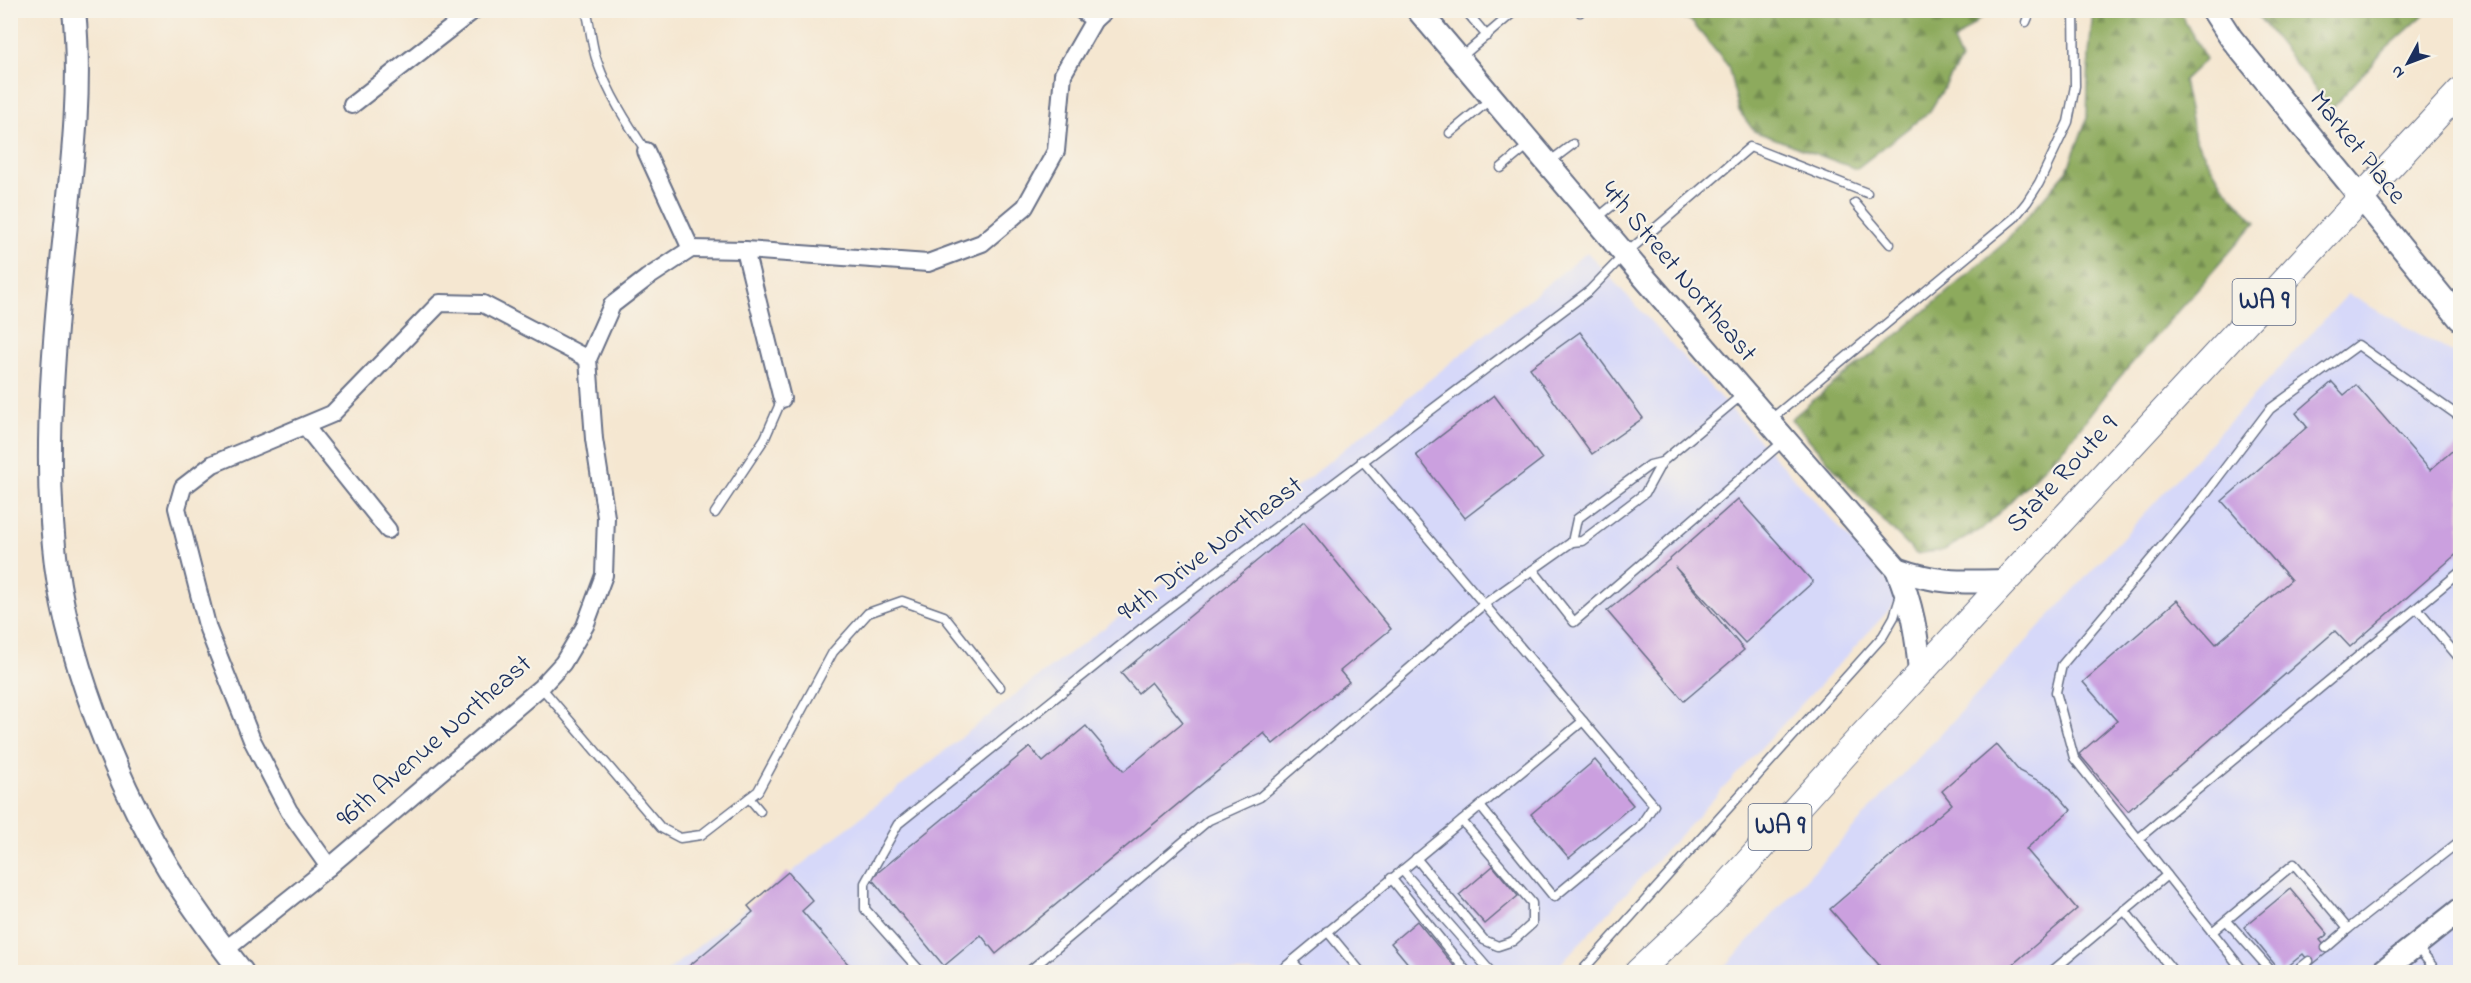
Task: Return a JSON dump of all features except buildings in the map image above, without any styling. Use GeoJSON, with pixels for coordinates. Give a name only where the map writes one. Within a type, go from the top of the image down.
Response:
{"type":"FeatureCollection","features":[{"type":"Feature","properties":{"kind":"main road","name":"State Route 9"},"geometry":{"type":"LineString","coordinates":[[1638,972],[1712,902],[1920,673],[2460,91]]}},
{"type":"Feature","properties":{"kind":"main road","name":"State Route 9"},"geometry":{"type":"LineString","coordinates":[[1659,972],[1712,902]]}},
{"type":"Feature","properties":{"kind":"street"},"geometry":{"type":"LineString","coordinates":[[74,10],[77,65],[75,117],[50,400],[49,479],[57,567],[68,627],[93,709],[117,769],[168,868],[242,972]]}},
{"type":"Feature","properties":{"kind":"street"},"geometry":{"type":"LineString","coordinates":[[352,105],[474,10]]}},
{"type":"Feature","properties":{"kind":"street","name":"4th Street Northeast"},"geometry":{"type":"LineString","coordinates":[[1418,10],[1744,393],[1897,568]]}},
{"type":"Feature","properties":{"kind":"street","name":"Market Place"},"geometry":{"type":"LineString","coordinates":[[2213,10],[2231,38],[2460,319]]}},
{"type":"Feature","properties":{"kind":"street"},"geometry":{"type":"LineString","coordinates":[[646,151],[691,249],[745,250],[928,262],[982,243],[1025,207],[1056,151],[1064,74],[1093,14]]}},
{"type":"Feature","properties":{"kind":"street","name":"96th Avenue Northeast"},"geometry":{"type":"LineString","coordinates":[[225,950],[329,867],[542,687],[563,663],[585,626],[604,575],[606,517],[594,439],[588,359],[612,305],[691,249]]}},
{"type":"Feature","properties":{"kind":"street"},"geometry":{"type":"LineString","coordinates":[[745,250],[782,399]]}},
{"type":"Feature","properties":{"kind":"street"},"geometry":{"type":"LineString","coordinates":[[329,867],[289,811],[252,740],[208,629],[177,508],[183,487],[213,464],[332,414],[440,303],[483,304],[588,359]]}},
{"type":"Feature","properties":{"kind":"street"},"geometry":{"type":"LineString","coordinates":[[305,426],[388,530]]}},
{"type":"Feature","properties":{"kind":"street"},"geometry":{"type":"LineString","coordinates":[[1897,568],[1919,577],[1947,582],[2006,580]]}},
{"type":"Feature","properties":{"kind":"street"},"geometry":{"type":"LineString","coordinates":[[1897,568],[1917,633],[1920,673]]}},
{"type":"Feature","properties":{"kind":"street"},"geometry":{"type":"LineString","coordinates":[[2391,970],[2460,910]]}},
{"type":"Feature","properties":{"kind":"lane"},"geometry":{"type":"LineString","coordinates":[[586,10],[591,25],[596,60],[625,121],[646,151]]}},
{"type":"Feature","properties":{"kind":"lane"},"geometry":{"type":"LineString","coordinates":[[1465,10],[1487,36]]}},
{"type":"Feature","properties":{"kind":"lane"},"geometry":{"type":"LineString","coordinates":[[1459,59],[1516,10]]}},
{"type":"Feature","properties":{"kind":"lane"},"geometry":{"type":"LineString","coordinates":[[2026,22],[2031,10]]}},
{"type":"Feature","properties":{"kind":"lane"},"geometry":{"type":"LineString","coordinates":[[1769,421],[2014,218],[2027,202],[2068,122],[2074,86],[2074,10]]}},
{"type":"Feature","properties":{"kind":"lane"},"geometry":{"type":"LineString","coordinates":[[1450,133],[1492,98]]}},
{"type":"Feature","properties":{"kind":"lane"},"geometry":{"type":"LineString","coordinates":[[1501,168],[1531,143]]}},
{"type":"Feature","properties":{"kind":"lane"},"geometry":{"type":"LineString","coordinates":[[1548,163],[1573,144]]}},
{"type":"Feature","properties":{"kind":"lane","name":"94th Drive Northeast"},"geometry":{"type":"LineString","coordinates":[[921,972],[865,909],[865,883],[898,824],[1146,625],[1589,291],[1625,254],[1750,147],[1867,193]]}},
{"type":"Feature","properties":{"kind":"lane"},"geometry":{"type":"LineString","coordinates":[[1596,220],[1618,201]]}},
{"type":"Feature","properties":{"kind":"lane"},"geometry":{"type":"LineString","coordinates":[[1855,203],[1890,244]]}},
{"type":"Feature","properties":{"kind":"lane"},"geometry":{"type":"LineString","coordinates":[[2244,972],[2074,758],[2056,692],[2062,665],[2200,501],[2270,409],[2358,345],[2460,417]]}},
{"type":"Feature","properties":{"kind":"lane"},"geometry":{"type":"LineString","coordinates":[[1028,972],[1209,820],[1260,797],[1483,605],[1572,542],[1582,541],[1645,493],[1662,462],[1744,393]]}},
{"type":"Feature","properties":{"kind":"lane"},"geometry":{"type":"LineString","coordinates":[[715,513],[765,438],[782,399]]}},
{"type":"Feature","properties":{"kind":"lane"},"geometry":{"type":"LineString","coordinates":[[1533,570],[1574,622],[1786,440]]}},
{"type":"Feature","properties":{"kind":"lane"},"geometry":{"type":"LineString","coordinates":[[1362,460],[1654,805],[1640,826],[1554,897],[1480,806]]}},
{"type":"Feature","properties":{"kind":"lane"},"geometry":{"type":"LineString","coordinates":[[1572,542],[1577,519],[1650,465],[1662,462]]}},
{"type":"Feature","properties":{"kind":"lane"},"geometry":{"type":"LineString","coordinates":[[1581,972],[1883,636],[1900,602],[1897,568]]}},
{"type":"Feature","properties":{"kind":"lane"},"geometry":{"type":"LineString","coordinates":[[2139,838],[2460,572]]}},
{"type":"Feature","properties":{"kind":"lane"},"geometry":{"type":"LineString","coordinates":[[542,687],[661,828],[680,838],[701,835],[758,791],[833,652],[868,613],[902,601],[944,616],[1000,687]]}},
{"type":"Feature","properties":{"kind":"lane"},"geometry":{"type":"LineString","coordinates":[[2417,608],[2460,660]]}},
{"type":"Feature","properties":{"kind":"lane"},"geometry":{"type":"LineString","coordinates":[[1279,972],[1583,722]]}},
{"type":"Feature","properties":{"kind":"lane"},"geometry":{"type":"LineString","coordinates":[[749,798],[760,811]]}},
{"type":"Feature","properties":{"kind":"lane"},"geometry":{"type":"LineString","coordinates":[[1416,858],[1484,940],[1498,946],[1513,941],[1532,924],[1532,903],[1462,821]]}},
{"type":"Feature","properties":{"kind":"lane"},"geometry":{"type":"LineString","coordinates":[[2326,948],[2460,841]]}},
{"type":"Feature","properties":{"kind":"lane"},"geometry":{"type":"LineString","coordinates":[[2212,932],[2294,864],[2348,929]]}},
{"type":"Feature","properties":{"kind":"lane"},"geometry":{"type":"LineString","coordinates":[[1402,870],[1491,972]]}},
{"type":"Feature","properties":{"kind":"lane"},"geometry":{"type":"LineString","coordinates":[[2051,972],[2166,875]]}},
{"type":"Feature","properties":{"kind":"lane"},"geometry":{"type":"LineString","coordinates":[[1391,878],[1467,972]]}},
{"type":"Feature","properties":{"kind":"lane"},"geometry":{"type":"LineString","coordinates":[[2124,910],[2174,972]]}},
{"type":"Feature","properties":{"kind":"lane"},"geometry":{"type":"LineString","coordinates":[[2227,921],[2272,972]]}},
{"type":"Feature","properties":{"kind":"lane"},"geometry":{"type":"LineString","coordinates":[[1327,931],[1361,972]]}},
{"type":"Feature","properties":{"kind":"lane"},"geometry":{"type":"LineString","coordinates":[[2416,946],[2437,972]]}},
{"type":"Feature","properties":{"kind":"lane"},"geometry":{"type":"LineString","coordinates":[[1292,961],[1302,972]]}},
{"type":"Feature","properties":{"kind":"lane"},"geometry":{"type":"LineString","coordinates":[[2295,972],[2309,961]]}},
{"type":"Feature","properties":{"kind":"shaded area"},"geometry":{"type":"Polygon","coordinates":[[[1587,252],[1902,596],[1553,972],[666,972],[1040,675],[1311,476],[1587,252]]]}},
{"type":"Feature","properties":{"kind":"shaded area"},"geometry":{"type":"Polygon","coordinates":[[[2348,294],[2460,357],[2460,972],[1720,972],[2348,294]]]}},
{"type":"Feature","properties":{"kind":"green space"},"geometry":{"type":"Polygon","coordinates":[[[1659,11],[1989,11],[1953,42],[1961,60],[1930,111],[1856,169],[1754,131],[1739,111],[1728,66],[1691,21],[1659,11]]]}},
{"type":"Feature","properties":{"kind":"green space"},"geometry":{"type":"Polygon","coordinates":[[[2093,11],[2179,11],[2206,59],[2183,81],[2195,139],[2224,187],[2256,222],[2119,378],[2067,444],[1984,528],[1944,550],[1916,554],[1855,492],[1791,419],[1896,336],[2003,244],[2067,171],[2087,118],[2093,11]]]}},
{"type":"Feature","properties":{"kind":"green space"},"geometry":{"type":"Polygon","coordinates":[[[2254,11],[2428,11],[2386,49],[2331,109],[2254,11]]]}}]}
